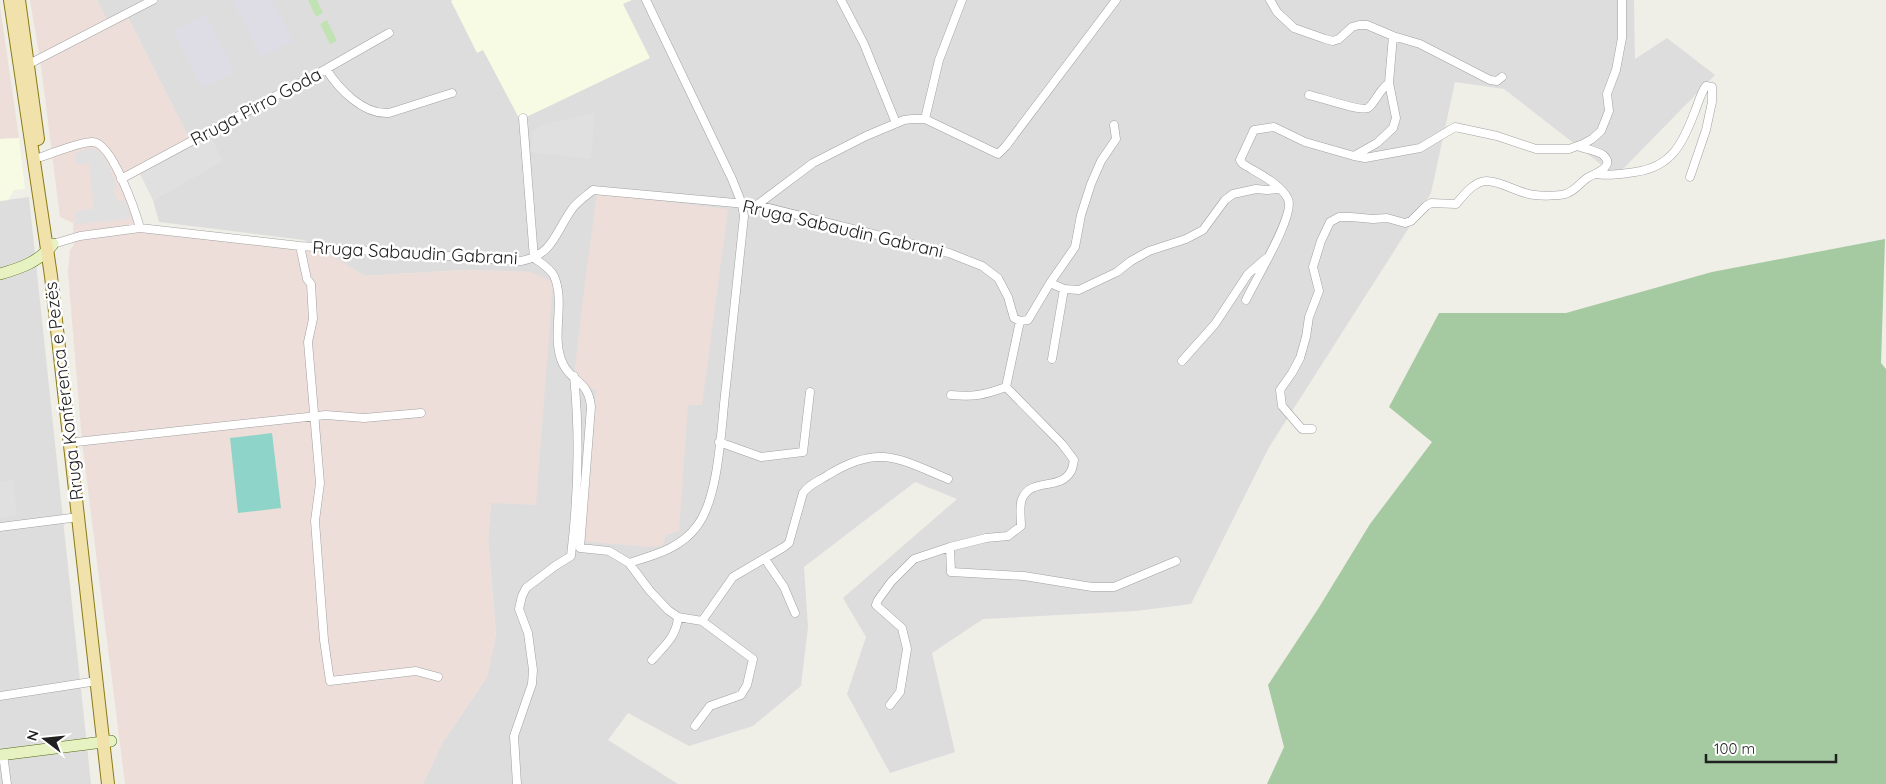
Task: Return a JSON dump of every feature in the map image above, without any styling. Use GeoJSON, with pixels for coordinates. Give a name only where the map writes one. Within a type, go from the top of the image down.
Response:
{"type":"FeatureCollection","features":[{"type":"Feature","properties":{"kind":"main road","name":"Rruga Konferenca e Pezës"},"geometry":{"type":"LineString","coordinates":[[10,0],[50,248],[76,442],[107,741],[108,784]]}},
{"type":"Feature","properties":{"kind":"main road","name":"Rruga Konferenca e Pezës"},"geometry":{"type":"LineString","coordinates":[[19,0],[41,157],[97,681],[115,784]]}},
{"type":"Feature","properties":{"kind":"street"},"geometry":{"type":"LineString","coordinates":[[29,64],[153,0]]}},
{"type":"Feature","properties":{"kind":"street"},"geometry":{"type":"LineString","coordinates":[[628,563],[668,551],[684,540],[698,526],[707,506],[713,485],[719,442],[744,216],[742,204],[720,153],[646,0]]}},
{"type":"Feature","properties":{"kind":"street"},"geometry":{"type":"LineString","coordinates":[[842,0],[864,44],[896,122]]}},
{"type":"Feature","properties":{"kind":"street"},"geometry":{"type":"LineString","coordinates":[[925,120],[939,60],[962,0]]}},
{"type":"Feature","properties":{"kind":"street"},"geometry":{"type":"LineString","coordinates":[[757,204],[813,163],[896,122],[912,118],[925,120],[998,154],[1116,0]]}},
{"type":"Feature","properties":{"kind":"street"},"geometry":{"type":"LineString","coordinates":[[1270,0],[1280,16],[1294,28],[1325,39],[1333,41],[1339,39],[1352,27],[1367,25],[1393,36],[1420,44],[1490,80],[1498,81],[1502,77]]}},
{"type":"Feature","properties":{"kind":"street"},"geometry":{"type":"LineString","coordinates":[[1246,300],[1281,233],[1290,202],[1279,188],[1240,160],[1254,130],[1274,128],[1305,142],[1365,158],[1420,148],[1455,127],[1496,136],[1536,149],[1569,149],[1578,146],[1598,135],[1608,116],[1607,94],[1616,70],[1622,38],[1622,0]]}},
{"type":"Feature","properties":{"kind":"street","name":"Rruga Pirro Goda"},"geometry":{"type":"LineString","coordinates":[[121,179],[389,33]]}},
{"type":"Feature","properties":{"kind":"street"},"geometry":{"type":"LineString","coordinates":[[1354,156],[1377,143],[1393,128],[1396,118],[1389,83],[1393,36]]}},
{"type":"Feature","properties":{"kind":"street"},"geometry":{"type":"LineString","coordinates":[[326,69],[343,91],[362,105],[380,114],[389,113],[452,93]]}},
{"type":"Feature","properties":{"kind":"street"},"geometry":{"type":"LineString","coordinates":[[1309,95],[1364,110],[1368,108],[1381,89],[1389,83]]}},
{"type":"Feature","properties":{"kind":"street"},"geometry":{"type":"LineString","coordinates":[[1597,174],[1640,172],[1666,162],[1674,155],[1686,134],[1706,86],[1712,88],[1712,102],[1706,130],[1690,177]]}},
{"type":"Feature","properties":{"kind":"street"},"geometry":{"type":"LineString","coordinates":[[523,118],[526,136],[534,258],[546,266],[553,275],[558,288],[559,347],[563,364],[590,395],[591,408],[580,548],[609,551],[628,563],[668,610],[678,617],[702,621],[754,659],[747,685],[741,694],[710,706],[695,726]]}},
{"type":"Feature","properties":{"kind":"street"},"geometry":{"type":"LineString","coordinates":[[1006,387],[1020,321],[1028,320],[1050,283],[1075,247],[1081,215],[1091,184],[1101,161],[1116,139],[1114,125]]}},
{"type":"Feature","properties":{"kind":"street"},"geometry":{"type":"LineString","coordinates":[[41,157],[94,142],[105,148],[121,179],[140,228]]}},
{"type":"Feature","properties":{"kind":"street"},"geometry":{"type":"LineString","coordinates":[[1312,429],[1302,429],[1282,406],[1280,390],[1292,374],[1300,358],[1309,317],[1319,291],[1313,268],[1321,241],[1330,222],[1339,217],[1351,217],[1387,218],[1405,223],[1411,222],[1431,203],[1456,204],[1475,185],[1485,181],[1496,182],[1533,195],[1566,194],[1575,189],[1588,177],[1604,170],[1607,165],[1603,155],[1578,146]]}},
{"type":"Feature","properties":{"kind":"street"},"geometry":{"type":"LineString","coordinates":[[1050,283],[1064,289],[1079,290],[1117,272],[1131,261],[1149,251],[1186,239],[1203,230],[1225,200],[1233,194],[1256,189],[1279,188]]}},
{"type":"Feature","properties":{"kind":"street","name":"Rruga Sabaudin Gabrani"},"geometry":{"type":"LineString","coordinates":[[50,248],[80,236],[140,228],[300,246],[521,260],[534,258],[547,250],[574,207],[593,190],[757,204],[949,253],[982,266],[998,278],[1008,297],[1014,318],[1020,321]]}},
{"type":"Feature","properties":{"kind":"street"},"geometry":{"type":"LineString","coordinates":[[300,246],[307,279],[311,284],[313,319],[308,342],[320,484],[315,521],[324,640],[330,681],[416,671],[438,677]]}},
{"type":"Feature","properties":{"kind":"street"},"geometry":{"type":"LineString","coordinates":[[0,274],[30,264],[39,259],[50,248]]}},
{"type":"Feature","properties":{"kind":"street"},"geometry":{"type":"LineString","coordinates":[[1182,361],[1215,324],[1248,274],[1267,257]]}},
{"type":"Feature","properties":{"kind":"street"},"geometry":{"type":"LineString","coordinates":[[1052,359],[1064,289]]}},
{"type":"Feature","properties":{"kind":"street"},"geometry":{"type":"LineString","coordinates":[[517,784],[514,736],[532,684],[533,670],[528,633],[519,609],[526,588],[571,556],[576,500],[577,429],[574,376]]}},
{"type":"Feature","properties":{"kind":"street"},"geometry":{"type":"LineString","coordinates":[[950,395],[983,396],[1006,387]]}},
{"type":"Feature","properties":{"kind":"street"},"geometry":{"type":"LineString","coordinates":[[890,706],[900,692],[908,649],[902,628],[876,605],[891,582],[914,559],[950,546],[986,538],[1008,536],[1021,526],[1021,500],[1026,492],[1032,487],[1063,480],[1072,472],[1074,460],[1062,444],[1006,387]]}},
{"type":"Feature","properties":{"kind":"street"},"geometry":{"type":"LineString","coordinates":[[719,442],[761,457],[803,452],[810,392]]}},
{"type":"Feature","properties":{"kind":"street"},"geometry":{"type":"LineString","coordinates":[[76,442],[326,415],[364,418],[420,413]]}},
{"type":"Feature","properties":{"kind":"street"},"geometry":{"type":"LineString","coordinates":[[702,621],[734,577],[789,543],[803,493],[808,486],[847,464],[875,456],[899,459],[948,479]]}},
{"type":"Feature","properties":{"kind":"street"},"geometry":{"type":"LineString","coordinates":[[0,527],[79,517]]}},
{"type":"Feature","properties":{"kind":"street"},"geometry":{"type":"LineString","coordinates":[[950,546],[951,572],[1024,576],[1092,587],[1114,587],[1176,561]]}},
{"type":"Feature","properties":{"kind":"street"},"geometry":{"type":"LineString","coordinates":[[765,558],[784,587],[795,613]]}},
{"type":"Feature","properties":{"kind":"street"},"geometry":{"type":"LineString","coordinates":[[652,660],[675,635],[678,628],[678,617]]}},
{"type":"Feature","properties":{"kind":"street"},"geometry":{"type":"LineString","coordinates":[[0,696],[97,681]]}},
{"type":"Feature","properties":{"kind":"street"},"geometry":{"type":"LineString","coordinates":[[7,784],[2,754],[107,741]]}},
{"type":"Feature","properties":{"kind":"shaded area"},"geometry":{"type":"Polygon","coordinates":[[[30,0],[97,0],[108,23],[126,14],[191,142],[121,179],[141,227],[318,247],[365,276],[465,270],[531,272],[553,282],[536,505],[491,503],[488,540],[496,634],[487,677],[442,743],[423,784],[125,784],[82,442],[68,272],[70,250],[74,245],[73,223],[60,217],[41,66],[30,0]]]}},
{"type":"Feature","properties":{"kind":"shaded area"},"geometry":{"type":"Polygon","coordinates":[[[97,0],[1634,0],[1635,59],[1667,38],[1715,75],[1616,176],[1504,89],[1455,82],[1431,193],[1268,449],[1191,604],[1136,611],[983,619],[932,653],[955,752],[890,773],[847,694],[866,637],[843,598],[957,499],[915,482],[804,567],[808,627],[801,686],[753,726],[689,746],[628,713],[608,740],[678,784],[423,784],[442,743],[487,677],[496,634],[488,540],[491,502],[535,504],[531,272],[465,270],[365,276],[304,240],[159,222],[153,200],[222,161],[208,133],[191,142],[126,14],[108,23],[97,0]]]}},
{"type":"Feature","properties":{"kind":"shaded area"},"geometry":{"type":"Polygon","coordinates":[[[232,0],[272,0],[293,41],[261,57],[232,0]]]}},
{"type":"Feature","properties":{"kind":"shaded area"},"geometry":{"type":"Polygon","coordinates":[[[632,0],[623,4],[650,58],[520,120],[483,50],[477,53],[451,1],[632,0]]]}},
{"type":"Feature","properties":{"kind":"shaded area"},"geometry":{"type":"Polygon","coordinates":[[[0,6],[19,138],[0,139],[0,6]]]}},
{"type":"Feature","properties":{"kind":"shaded area"},"geometry":{"type":"Polygon","coordinates":[[[205,14],[235,71],[203,88],[173,31],[205,14]]]}},
{"type":"Feature","properties":{"kind":"shaded area"},"geometry":{"type":"Polygon","coordinates":[[[595,113],[591,159],[531,152],[532,132],[545,124],[595,113]]]}},
{"type":"Feature","properties":{"kind":"shaded area"},"geometry":{"type":"Polygon","coordinates":[[[209,136],[223,161],[153,200],[140,174],[209,136]]]}},
{"type":"Feature","properties":{"kind":"shaded area"},"geometry":{"type":"Polygon","coordinates":[[[19,138],[25,189],[14,190],[8,200],[0,201],[0,139],[19,138]]]}},
{"type":"Feature","properties":{"kind":"shaded area"},"geometry":{"type":"Polygon","coordinates":[[[90,148],[96,149],[106,159],[117,187],[113,190],[118,201],[125,200],[130,214],[129,219],[76,224],[75,211],[94,209],[89,163],[77,165],[75,153],[90,148]]]}},
{"type":"Feature","properties":{"kind":"shaded area"},"geometry":{"type":"Polygon","coordinates":[[[597,194],[728,209],[702,405],[688,405],[679,531],[666,535],[662,546],[648,547],[583,541],[596,390],[583,385],[574,376],[597,194]]]}},
{"type":"Feature","properties":{"kind":"shaded area"},"geometry":{"type":"Polygon","coordinates":[[[29,197],[91,784],[0,784],[0,201],[29,197]]]}},
{"type":"Feature","properties":{"kind":"shaded area"},"geometry":{"type":"Polygon","coordinates":[[[272,433],[281,508],[238,513],[230,438],[272,433]]]}},
{"type":"Feature","properties":{"kind":"shaded area"},"geometry":{"type":"Polygon","coordinates":[[[13,480],[17,516],[0,518],[0,482],[13,480]]]}},
{"type":"Feature","properties":{"kind":"green space"},"geometry":{"type":"Polygon","coordinates":[[[308,0],[317,0],[323,13],[316,17],[308,0]]]}},
{"type":"Feature","properties":{"kind":"green space"},"geometry":{"type":"Polygon","coordinates":[[[327,20],[337,41],[330,44],[320,24],[327,20]]]}},
{"type":"Feature","properties":{"kind":"green space"},"geometry":{"type":"Polygon","coordinates":[[[1885,239],[1881,363],[1886,369],[1886,784],[1267,784],[1284,747],[1268,685],[1318,609],[1370,524],[1432,442],[1389,407],[1439,313],[1566,313],[1712,272],[1885,239]]]}}]}
